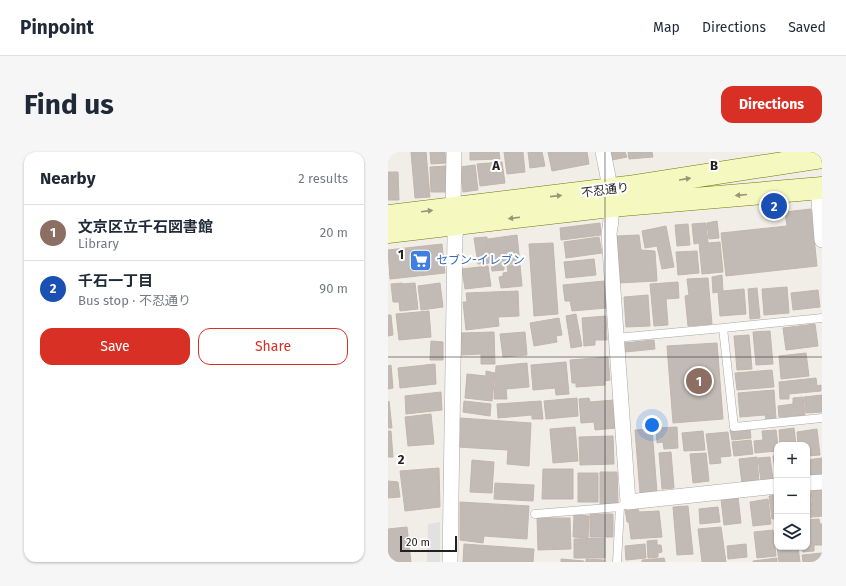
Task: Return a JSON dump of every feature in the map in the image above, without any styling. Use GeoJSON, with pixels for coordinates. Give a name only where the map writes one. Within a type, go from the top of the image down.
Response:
{"type":"FeatureCollection","features":[{"type":"Feature","properties":{"kind":"main road","name":"不忍通り"},"geometry":{"type":"LineString","coordinates":[[611,198],[819,156]]}},
{"type":"Feature","properties":{"kind":"main road","name":"不忍通り"},"geometry":{"type":"LineString","coordinates":[[388,216],[455,216],[611,198],[820,188]]}},
{"type":"Feature","properties":{"kind":"main road","name":"不忍通り"},"geometry":{"type":"LineString","coordinates":[[388,232],[455,216]]}},
{"type":"Feature","properties":{"kind":"street"},"geometry":{"type":"LineString","coordinates":[[450,562],[455,236],[454,152]]}},
{"type":"Feature","properties":{"kind":"street"},"geometry":{"type":"LineString","coordinates":[[603,152],[611,198],[612,221],[609,234],[616,338],[624,505],[774,486]]}},
{"type":"Feature","properties":{"kind":"street"},"geometry":{"type":"LineString","coordinates":[[820,188],[822,240]]}},
{"type":"Feature","properties":{"kind":"street"},"geometry":{"type":"LineString","coordinates":[[810,483],[822,482]]}},
{"type":"Feature","properties":{"kind":"lane"},"geometry":{"type":"LineString","coordinates":[[616,338],[822,318]]}},
{"type":"Feature","properties":{"kind":"lane"},"geometry":{"type":"LineString","coordinates":[[723,328],[734,427],[822,418]]}},
{"type":"Feature","properties":{"kind":"lane"},"geometry":{"type":"LineString","coordinates":[[535,514],[624,505],[617,562]]}},
{"type":"Feature","properties":{"kind":"shaded area"},"geometry":{"type":"Polygon","coordinates":[[[440,522],[440,562],[427,562],[428,524],[440,522]]]}},
{"type":"Feature","properties":{"kind":"building"},"geometry":{"type":"Polygon","coordinates":[[[411,152],[426,152],[430,197],[415,198],[411,152]]]}},
{"type":"Feature","properties":{"kind":"building"},"geometry":{"type":"Polygon","coordinates":[[[430,152],[445,152],[446,163],[431,164],[430,152]]]}},
{"type":"Feature","properties":{"kind":"building"},"geometry":{"type":"Polygon","coordinates":[[[470,152],[499,152],[500,159],[470,160],[470,152]]]}},
{"type":"Feature","properties":{"kind":"building"},"geometry":{"type":"Polygon","coordinates":[[[504,152],[523,152],[525,172],[507,174],[504,152]]]}},
{"type":"Feature","properties":{"kind":"building"},"geometry":{"type":"Polygon","coordinates":[[[528,152],[542,152],[545,166],[530,168],[528,152]]]}},
{"type":"Feature","properties":{"kind":"building"},"geometry":{"type":"Polygon","coordinates":[[[548,152],[587,152],[589,164],[552,171],[548,152]]]}},
{"type":"Feature","properties":{"kind":"building"},"geometry":{"type":"Polygon","coordinates":[[[611,152],[625,152],[627,157],[612,160],[611,152]]]}},
{"type":"Feature","properties":{"kind":"building"},"geometry":{"type":"Polygon","coordinates":[[[628,152],[652,152],[653,157],[629,159],[628,152]]]}},
{"type":"Feature","properties":{"kind":"building"},"geometry":{"type":"Polygon","coordinates":[[[502,162],[505,183],[480,186],[477,164],[502,162]]]}},
{"type":"Feature","properties":{"kind":"building"},"geometry":{"type":"Polygon","coordinates":[[[475,165],[478,190],[463,192],[460,167],[475,165]]]}},
{"type":"Feature","properties":{"kind":"building"},"geometry":{"type":"Polygon","coordinates":[[[446,166],[447,192],[431,192],[430,167],[446,166]]]}},
{"type":"Feature","properties":{"kind":"building"},"geometry":{"type":"Polygon","coordinates":[[[388,172],[398,172],[399,200],[388,200],[388,172]]]}},
{"type":"Feature","properties":{"kind":"building"},"geometry":{"type":"Polygon","coordinates":[[[811,209],[817,266],[726,276],[721,233],[787,226],[785,212],[811,209]]]}},
{"type":"Feature","properties":{"kind":"building"},"geometry":{"type":"Polygon","coordinates":[[[717,221],[719,238],[709,239],[707,223],[717,221]]]}},
{"type":"Feature","properties":{"kind":"building"},"geometry":{"type":"Polygon","coordinates":[[[600,223],[601,235],[561,240],[560,228],[600,223]]]}},
{"type":"Feature","properties":{"kind":"building"},"geometry":{"type":"Polygon","coordinates":[[[706,223],[708,243],[720,242],[723,272],[702,274],[699,243],[694,244],[692,224],[706,223]]]}},
{"type":"Feature","properties":{"kind":"building"},"geometry":{"type":"Polygon","coordinates":[[[688,224],[690,245],[677,246],[675,225],[688,224]]]}},
{"type":"Feature","properties":{"kind":"building"},"geometry":{"type":"Polygon","coordinates":[[[666,226],[674,267],[662,269],[657,246],[645,248],[642,231],[666,226]]]}},
{"type":"Feature","properties":{"kind":"building"},"geometry":{"type":"Polygon","coordinates":[[[517,235],[520,263],[504,265],[504,270],[492,271],[488,239],[517,235]]]}},
{"type":"Feature","properties":{"kind":"building"},"geometry":{"type":"Polygon","coordinates":[[[639,235],[641,250],[655,251],[657,281],[618,283],[616,236],[639,235]]]}},
{"type":"Feature","properties":{"kind":"building"},"geometry":{"type":"Polygon","coordinates":[[[487,237],[490,263],[478,264],[474,238],[487,237]]]}},
{"type":"Feature","properties":{"kind":"building"},"geometry":{"type":"Polygon","coordinates":[[[599,237],[602,253],[566,258],[564,242],[599,237]]]}},
{"type":"Feature","properties":{"kind":"building"},"geometry":{"type":"Polygon","coordinates":[[[553,243],[558,314],[534,316],[529,244],[553,243]]]}},
{"type":"Feature","properties":{"kind":"building"},"geometry":{"type":"Polygon","coordinates":[[[442,244],[445,273],[390,279],[388,250],[442,244]]]}},
{"type":"Feature","properties":{"kind":"building"},"geometry":{"type":"Polygon","coordinates":[[[697,251],[699,273],[678,275],[676,252],[697,251]]]}},
{"type":"Feature","properties":{"kind":"building"},"geometry":{"type":"Polygon","coordinates":[[[594,259],[596,275],[566,278],[564,262],[594,259]]]}},
{"type":"Feature","properties":{"kind":"building"},"geometry":{"type":"Polygon","coordinates":[[[520,265],[522,286],[501,288],[499,277],[503,276],[503,273],[508,272],[507,266],[520,265]]]}},
{"type":"Feature","properties":{"kind":"building"},"geometry":{"type":"Polygon","coordinates":[[[488,266],[491,286],[465,289],[462,269],[488,266]]]}},
{"type":"Feature","properties":{"kind":"building"},"geometry":{"type":"Polygon","coordinates":[[[722,275],[723,291],[744,289],[746,314],[720,316],[718,292],[713,293],[712,277],[722,275]]]}},
{"type":"Feature","properties":{"kind":"building"},"geometry":{"type":"Polygon","coordinates":[[[708,278],[712,324],[688,326],[685,296],[689,295],[687,279],[708,278]]]}},
{"type":"Feature","properties":{"kind":"building"},"geometry":{"type":"Polygon","coordinates":[[[604,281],[606,308],[572,311],[570,301],[565,301],[563,285],[604,281]]]}},
{"type":"Feature","properties":{"kind":"building"},"geometry":{"type":"Polygon","coordinates":[[[678,282],[679,298],[666,299],[668,325],[654,326],[650,284],[678,282]]]}},
{"type":"Feature","properties":{"kind":"building"},"geometry":{"type":"Polygon","coordinates":[[[415,283],[418,309],[400,311],[399,302],[393,302],[391,284],[415,283]]]}},
{"type":"Feature","properties":{"kind":"building"},"geometry":{"type":"Polygon","coordinates":[[[440,283],[443,307],[421,310],[418,286],[440,283]]]}},
{"type":"Feature","properties":{"kind":"building"},"geometry":{"type":"Polygon","coordinates":[[[787,287],[789,313],[764,315],[762,289],[787,287]]]}},
{"type":"Feature","properties":{"kind":"building"},"geometry":{"type":"Polygon","coordinates":[[[757,288],[760,318],[750,319],[748,289],[757,288]]]}},
{"type":"Feature","properties":{"kind":"building"},"geometry":{"type":"Polygon","coordinates":[[[818,290],[820,307],[793,310],[791,293],[818,290]]]}},
{"type":"Feature","properties":{"kind":"building"},"geometry":{"type":"Polygon","coordinates":[[[518,291],[519,316],[498,317],[499,326],[466,330],[463,302],[467,302],[466,293],[518,291]]]}},
{"type":"Feature","properties":{"kind":"building"},"geometry":{"type":"Polygon","coordinates":[[[648,295],[650,326],[626,327],[624,297],[648,295]]]}},
{"type":"Feature","properties":{"kind":"building"},"geometry":{"type":"Polygon","coordinates":[[[429,311],[431,337],[399,340],[396,314],[429,311]]]}},
{"type":"Feature","properties":{"kind":"building"},"geometry":{"type":"Polygon","coordinates":[[[576,314],[582,346],[571,348],[566,316],[576,314]]]}},
{"type":"Feature","properties":{"kind":"building"},"geometry":{"type":"Polygon","coordinates":[[[388,315],[391,315],[393,335],[388,336],[388,315]]]}},
{"type":"Feature","properties":{"kind":"building"},"geometry":{"type":"Polygon","coordinates":[[[606,316],[607,340],[595,340],[595,345],[584,346],[582,318],[606,316]]]}},
{"type":"Feature","properties":{"kind":"building"},"geometry":{"type":"Polygon","coordinates":[[[559,318],[562,335],[556,336],[557,342],[534,346],[530,323],[559,318]]]}},
{"type":"Feature","properties":{"kind":"building"},"geometry":{"type":"Polygon","coordinates":[[[815,324],[818,346],[786,350],[783,328],[815,324]]]}},
{"type":"Feature","properties":{"kind":"building"},"geometry":{"type":"Polygon","coordinates":[[[770,331],[773,364],[756,365],[753,332],[770,331]]]}},
{"type":"Feature","properties":{"kind":"building"},"geometry":{"type":"Polygon","coordinates":[[[494,332],[495,364],[481,364],[481,354],[461,355],[461,333],[494,332]]]}},
{"type":"Feature","properties":{"kind":"building"},"geometry":{"type":"Polygon","coordinates":[[[525,332],[527,355],[503,357],[500,334],[525,332]]]}},
{"type":"Feature","properties":{"kind":"building"},"geometry":{"type":"Polygon","coordinates":[[[749,335],[752,369],[737,370],[734,336],[749,335]]]}},
{"type":"Feature","properties":{"kind":"building"},"geometry":{"type":"Polygon","coordinates":[[[654,340],[655,349],[625,352],[624,343],[654,340]]]}},
{"type":"Feature","properties":{"kind":"building"},"geometry":{"type":"Polygon","coordinates":[[[431,341],[443,342],[443,360],[430,360],[431,341]]]}},
{"type":"Feature","properties":{"kind":"building"},"geometry":{"type":"Polygon","coordinates":[[[717,343],[723,419],[673,423],[667,346],[717,343]]]}},
{"type":"Feature","properties":{"kind":"building"},"geometry":{"type":"Polygon","coordinates":[[[806,353],[809,376],[781,379],[779,356],[806,353]]]}},
{"type":"Feature","properties":{"kind":"building"},"geometry":{"type":"Polygon","coordinates":[[[608,357],[610,380],[605,381],[605,385],[576,387],[576,383],[572,383],[570,360],[608,357]]]}},
{"type":"Feature","properties":{"kind":"building"},"geometry":{"type":"Polygon","coordinates":[[[566,362],[569,394],[556,395],[555,388],[533,390],[531,365],[566,362]]]}},
{"type":"Feature","properties":{"kind":"building"},"geometry":{"type":"Polygon","coordinates":[[[527,363],[529,387],[506,389],[507,399],[494,399],[496,366],[527,363]]]}},
{"type":"Feature","properties":{"kind":"building"},"geometry":{"type":"Polygon","coordinates":[[[435,364],[436,384],[400,388],[398,368],[435,364]]]}},
{"type":"Feature","properties":{"kind":"building"},"geometry":{"type":"Polygon","coordinates":[[[391,365],[393,388],[388,389],[388,366],[391,365]]]}},
{"type":"Feature","properties":{"kind":"building"},"geometry":{"type":"Polygon","coordinates":[[[772,370],[774,387],[737,390],[735,373],[772,370]]]}},
{"type":"Feature","properties":{"kind":"building"},"geometry":{"type":"Polygon","coordinates":[[[486,371],[495,373],[492,401],[465,398],[467,374],[486,376],[486,371]]]}},
{"type":"Feature","properties":{"kind":"building"},"geometry":{"type":"Polygon","coordinates":[[[816,378],[817,386],[821,385],[821,391],[789,394],[789,399],[780,399],[779,382],[816,378]]]}},
{"type":"Feature","properties":{"kind":"building"},"geometry":{"type":"Polygon","coordinates":[[[774,390],[776,419],[766,420],[765,415],[740,417],[738,393],[774,390]]]}},
{"type":"Feature","properties":{"kind":"building"},"geometry":{"type":"Polygon","coordinates":[[[441,392],[442,410],[406,414],[405,396],[441,392]]]}},
{"type":"Feature","properties":{"kind":"building"},"geometry":{"type":"Polygon","coordinates":[[[822,395],[822,412],[806,413],[804,397],[822,395]]]}},
{"type":"Feature","properties":{"kind":"building"},"geometry":{"type":"Polygon","coordinates":[[[803,397],[805,415],[779,417],[778,406],[793,404],[793,398],[803,397]]]}},
{"type":"Feature","properties":{"kind":"building"},"geometry":{"type":"Polygon","coordinates":[[[577,398],[578,416],[546,419],[544,401],[577,398]]]}},
{"type":"Feature","properties":{"kind":"building"},"geometry":{"type":"Polygon","coordinates":[[[589,398],[590,402],[614,400],[616,428],[595,430],[594,422],[581,423],[579,399],[589,398]]]}},
{"type":"Feature","properties":{"kind":"building"},"geometry":{"type":"Polygon","coordinates":[[[389,401],[392,428],[388,428],[389,401]]]}},
{"type":"Feature","properties":{"kind":"building"},"geometry":{"type":"Polygon","coordinates":[[[464,401],[491,404],[490,416],[463,412],[464,401]]]}},
{"type":"Feature","properties":{"kind":"building"},"geometry":{"type":"Polygon","coordinates":[[[541,401],[543,419],[532,419],[532,415],[498,418],[497,404],[541,401]]]}},
{"type":"Feature","properties":{"kind":"building"},"geometry":{"type":"Polygon","coordinates":[[[431,414],[434,444],[408,446],[405,417],[431,414]]]}},
{"type":"Feature","properties":{"kind":"building"},"geometry":{"type":"Polygon","coordinates":[[[460,418],[531,423],[529,466],[507,464],[508,450],[458,447],[460,418]]]}},
{"type":"Feature","properties":{"kind":"building"},"geometry":{"type":"Polygon","coordinates":[[[575,427],[578,461],[553,463],[550,429],[575,427]]]}},
{"type":"Feature","properties":{"kind":"building"},"geometry":{"type":"Polygon","coordinates":[[[677,427],[678,448],[664,449],[663,442],[657,443],[656,428],[677,427]]]}},
{"type":"Feature","properties":{"kind":"building"},"geometry":{"type":"Polygon","coordinates":[[[750,428],[751,438],[732,440],[730,430],[750,428]]]}},
{"type":"Feature","properties":{"kind":"building"},"geometry":{"type":"Polygon","coordinates":[[[794,428],[796,442],[780,442],[779,430],[794,428]]]}},
{"type":"Feature","properties":{"kind":"building"},"geometry":{"type":"Polygon","coordinates":[[[652,429],[657,492],[640,493],[635,430],[652,429]]]}},
{"type":"Feature","properties":{"kind":"building"},"geometry":{"type":"Polygon","coordinates":[[[817,429],[820,455],[810,456],[810,442],[798,442],[797,432],[817,429]]]}},
{"type":"Feature","properties":{"kind":"building"},"geometry":{"type":"Polygon","coordinates":[[[776,430],[778,442],[774,442],[774,451],[755,453],[754,441],[763,440],[762,431],[776,430]]]}},
{"type":"Feature","properties":{"kind":"building"},"geometry":{"type":"Polygon","coordinates":[[[388,431],[391,431],[393,457],[388,457],[388,431]]]}},
{"type":"Feature","properties":{"kind":"building"},"geometry":{"type":"Polygon","coordinates":[[[703,431],[705,450],[684,451],[682,433],[703,431]]]}},
{"type":"Feature","properties":{"kind":"building"},"geometry":{"type":"Polygon","coordinates":[[[728,432],[731,456],[720,457],[721,463],[710,464],[706,434],[728,432]]]}},
{"type":"Feature","properties":{"kind":"building"},"geometry":{"type":"Polygon","coordinates":[[[613,436],[614,464],[580,465],[579,437],[613,436]]]}},
{"type":"Feature","properties":{"kind":"building"},"geometry":{"type":"Polygon","coordinates":[[[751,440],[753,454],[734,456],[732,442],[751,440]]]}},
{"type":"Feature","properties":{"kind":"building"},"geometry":{"type":"Polygon","coordinates":[[[671,452],[674,488],[662,489],[659,453],[671,452]]]}},
{"type":"Feature","properties":{"kind":"building"},"geometry":{"type":"Polygon","coordinates":[[[706,453],[709,481],[693,483],[690,454],[706,453]]]}},
{"type":"Feature","properties":{"kind":"building"},"geometry":{"type":"Polygon","coordinates":[[[757,457],[759,482],[742,484],[739,459],[757,457]]]}},
{"type":"Feature","properties":{"kind":"building"},"geometry":{"type":"Polygon","coordinates":[[[770,457],[773,480],[761,481],[758,458],[770,457]]]}},
{"type":"Feature","properties":{"kind":"building"},"geometry":{"type":"Polygon","coordinates":[[[822,458],[822,475],[810,476],[810,460],[822,458]]]}},
{"type":"Feature","properties":{"kind":"building"},"geometry":{"type":"Polygon","coordinates":[[[472,460],[494,462],[492,493],[470,492],[472,460]]]}},
{"type":"Feature","properties":{"kind":"building"},"geometry":{"type":"Polygon","coordinates":[[[439,468],[440,507],[405,511],[400,471],[439,468]]]}},
{"type":"Feature","properties":{"kind":"building"},"geometry":{"type":"Polygon","coordinates":[[[543,469],[573,469],[573,499],[542,499],[543,469]]]}},
{"type":"Feature","properties":{"kind":"building"},"geometry":{"type":"Polygon","coordinates":[[[600,472],[617,472],[618,503],[600,504],[600,472]]]}},
{"type":"Feature","properties":{"kind":"building"},"geometry":{"type":"Polygon","coordinates":[[[578,473],[598,473],[598,502],[578,502],[578,473]]]}},
{"type":"Feature","properties":{"kind":"building"},"geometry":{"type":"Polygon","coordinates":[[[388,481],[398,482],[400,497],[388,498],[388,481]]]}},
{"type":"Feature","properties":{"kind":"building"},"geometry":{"type":"Polygon","coordinates":[[[495,483],[534,485],[533,501],[494,499],[495,483]]]}},
{"type":"Feature","properties":{"kind":"building"},"geometry":{"type":"Polygon","coordinates":[[[822,490],[822,516],[814,517],[811,491],[822,490]]]}},
{"type":"Feature","properties":{"kind":"building"},"geometry":{"type":"Polygon","coordinates":[[[810,492],[813,517],[810,518],[810,492]]]}},
{"type":"Feature","properties":{"kind":"building"},"geometry":{"type":"Polygon","coordinates":[[[774,495],[774,519],[772,519],[769,496],[774,495]]]}},
{"type":"Feature","properties":{"kind":"building"},"geometry":{"type":"Polygon","coordinates":[[[738,497],[741,523],[724,525],[721,499],[738,497]]]}},
{"type":"Feature","properties":{"kind":"building"},"geometry":{"type":"Polygon","coordinates":[[[768,499],[771,524],[753,526],[750,502],[768,499]]]}},
{"type":"Feature","properties":{"kind":"building"},"geometry":{"type":"Polygon","coordinates":[[[460,502],[529,506],[527,539],[484,536],[483,543],[460,540],[460,502]]]}},
{"type":"Feature","properties":{"kind":"building"},"geometry":{"type":"Polygon","coordinates":[[[688,506],[693,554],[677,555],[673,507],[688,506]]]}},
{"type":"Feature","properties":{"kind":"building"},"geometry":{"type":"Polygon","coordinates":[[[718,507],[720,522],[700,524],[699,509],[718,507]]]}},
{"type":"Feature","properties":{"kind":"building"},"geometry":{"type":"Polygon","coordinates":[[[638,508],[639,512],[659,511],[662,537],[631,539],[629,522],[627,522],[625,509],[638,508]]]}},
{"type":"Feature","properties":{"kind":"building"},"geometry":{"type":"Polygon","coordinates":[[[590,514],[613,514],[613,537],[590,537],[590,514]]]}},
{"type":"Feature","properties":{"kind":"building"},"geometry":{"type":"Polygon","coordinates":[[[574,515],[589,516],[588,538],[573,537],[574,515]]]}},
{"type":"Feature","properties":{"kind":"building"},"geometry":{"type":"Polygon","coordinates":[[[537,518],[570,518],[571,549],[538,550],[537,518]]]}},
{"type":"Feature","properties":{"kind":"building"},"geometry":{"type":"Polygon","coordinates":[[[819,519],[820,524],[822,524],[822,545],[814,545],[814,551],[803,552],[803,550],[810,550],[810,520],[819,519]]]}},
{"type":"Feature","properties":{"kind":"building"},"geometry":{"type":"Polygon","coordinates":[[[407,527],[411,562],[388,562],[388,529],[407,527]]]}},
{"type":"Feature","properties":{"kind":"building"},"geometry":{"type":"Polygon","coordinates":[[[721,527],[726,562],[702,562],[698,529],[721,527]]]}},
{"type":"Feature","properties":{"kind":"building"},"geometry":{"type":"Polygon","coordinates":[[[773,530],[774,550],[775,550],[776,556],[757,558],[754,532],[773,530]]]}},
{"type":"Feature","properties":{"kind":"building"},"geometry":{"type":"Polygon","coordinates":[[[605,538],[605,558],[574,558],[574,539],[605,538]]]}},
{"type":"Feature","properties":{"kind":"building"},"geometry":{"type":"Polygon","coordinates":[[[657,540],[657,545],[661,545],[662,552],[658,553],[658,557],[648,558],[647,541],[657,540]]]}},
{"type":"Feature","properties":{"kind":"building"},"geometry":{"type":"Polygon","coordinates":[[[464,544],[534,549],[533,562],[463,562],[464,544]]]}},
{"type":"Feature","properties":{"kind":"building"},"geometry":{"type":"Polygon","coordinates":[[[645,544],[646,558],[626,560],[625,546],[645,544]]]}},
{"type":"Feature","properties":{"kind":"building"},"geometry":{"type":"Polygon","coordinates":[[[746,544],[747,557],[728,559],[727,546],[746,544]]]}},
{"type":"Feature","properties":{"kind":"building"},"geometry":{"type":"Polygon","coordinates":[[[777,550],[798,550],[800,562],[779,562],[777,550]]]}},
{"type":"Feature","properties":{"kind":"building"},"geometry":{"type":"Polygon","coordinates":[[[822,553],[822,562],[803,562],[802,555],[822,553]]]}},
{"type":"Feature","properties":{"kind":"building"},"geometry":{"type":"Polygon","coordinates":[[[664,558],[665,562],[642,562],[642,560],[664,558]]]}},
{"type":"Feature","properties":{"kind":"building"},"geometry":{"type":"Polygon","coordinates":[[[777,558],[777,562],[753,562],[753,561],[777,558]]]}},
{"type":"Feature","properties":{"kind":"building"},"geometry":{"type":"Polygon","coordinates":[[[561,559],[584,561],[584,562],[561,562],[561,559]]]}},
{"type":"Feature","properties":{"kind":"building"},"geometry":{"type":"Polygon","coordinates":[[[586,559],[604,560],[604,562],[586,562],[586,559]]]}},
{"type":"Feature","properties":{"kind":"place","name":"千石一丁目"},"geometry":{"type":"Point","coordinates":[774,206]}},
{"type":"Feature","properties":{"kind":"place","name":"セブン-イレブン"},"geometry":{"type":"Point","coordinates":[420,260]}},
{"type":"Feature","properties":{"kind":"place","name":"文京区立千石図書館"},"geometry":{"type":"Point","coordinates":[699,381]}}]}
